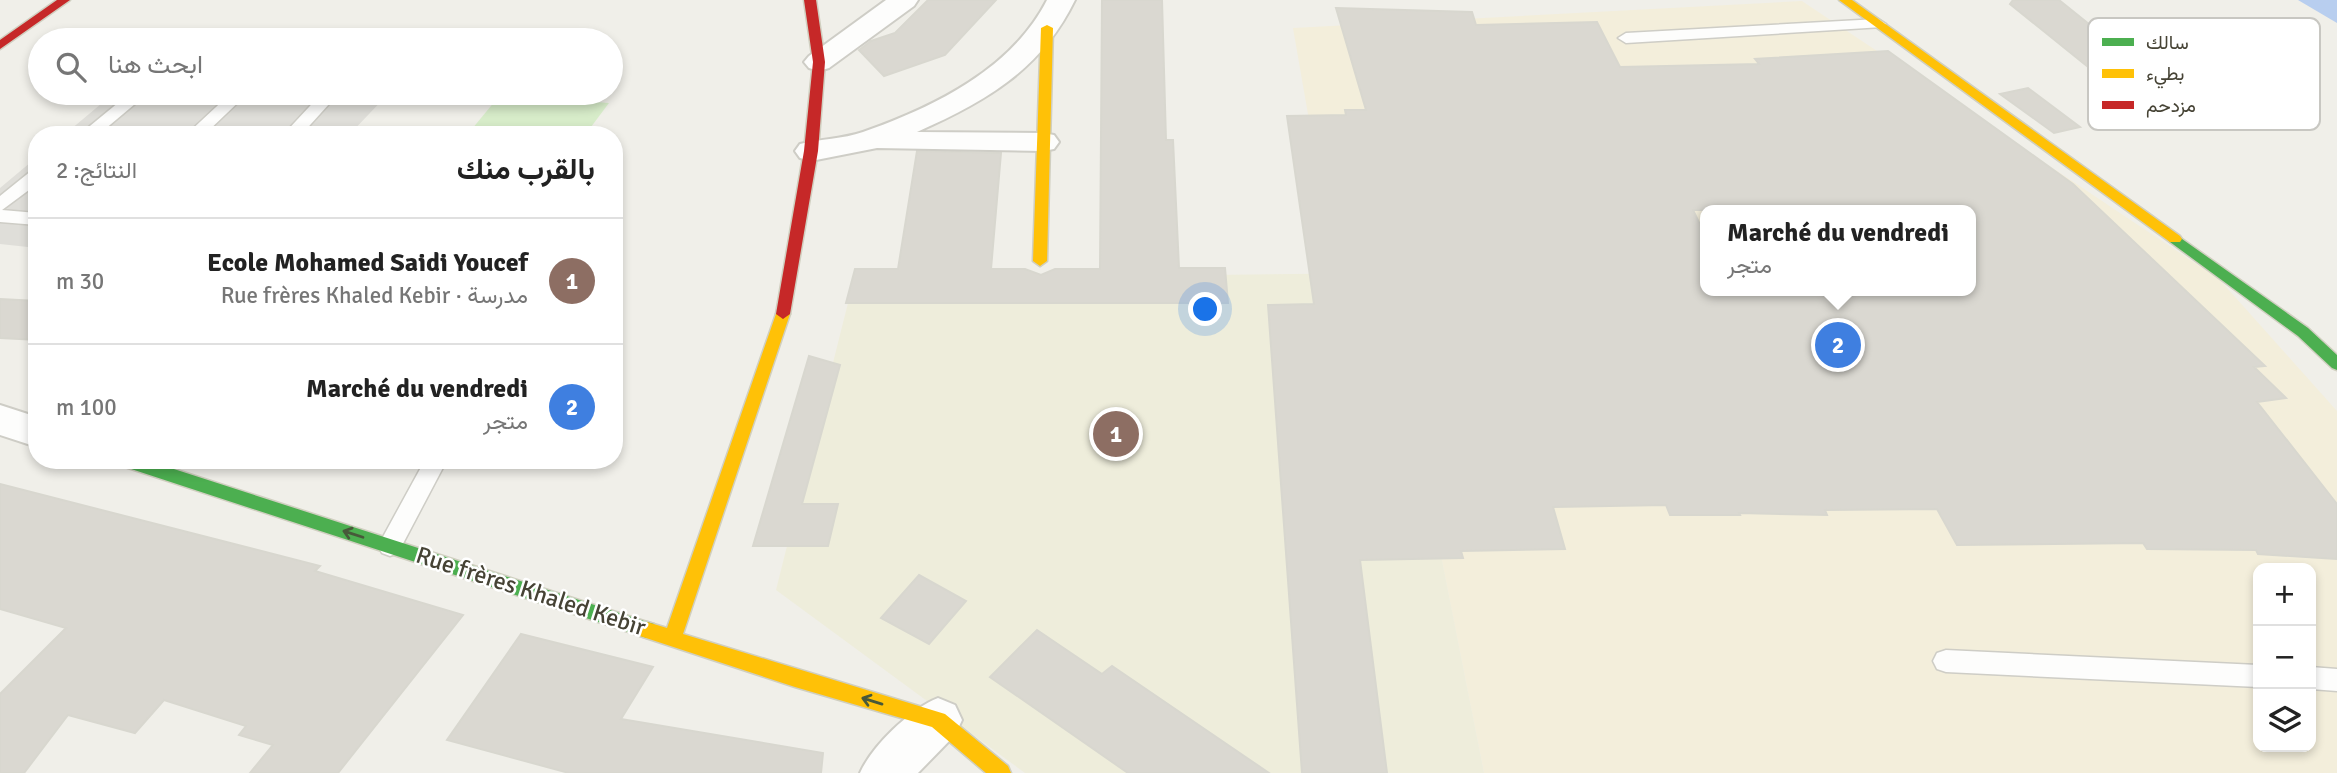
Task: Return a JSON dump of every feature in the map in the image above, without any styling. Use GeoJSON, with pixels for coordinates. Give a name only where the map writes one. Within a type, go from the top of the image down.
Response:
{"type":"FeatureCollection","features":[{"type":"Feature","properties":{"kind":"street"},"geometry":{"type":"LineString","coordinates":[[0,45],[64,0]]}},
{"type":"Feature","properties":{"kind":"street"},"geometry":{"type":"LineString","coordinates":[[673,637],[783,316],[811,151],[819,61],[810,0]]}},
{"type":"Feature","properties":{"kind":"street"},"geometry":{"type":"LineString","coordinates":[[819,61],[904,0]]}},
{"type":"Feature","properties":{"kind":"street"},"geometry":{"type":"LineString","coordinates":[[869,141],[957,103],[1003,72],[1047,28],[1061,0]]}},
{"type":"Feature","properties":{"kind":"street"},"geometry":{"type":"LineString","coordinates":[[1845,0],[2303,332],[2337,365]]}},
{"type":"Feature","properties":{"kind":"street"},"geometry":{"type":"LineString","coordinates":[[1040,261],[1047,28]]}},
{"type":"Feature","properties":{"kind":"street"},"geometry":{"type":"LineString","coordinates":[[811,151],[869,141],[1043,142]]}},
{"type":"Feature","properties":{"kind":"street"},"geometry":{"type":"LineString","coordinates":[[0,420],[28,429]]}},
{"type":"Feature","properties":{"kind":"street","name":"Rue frères Khaled Kebir"},"geometry":{"type":"LineString","coordinates":[[153,469],[795,678],[938,720]]}},
{"type":"Feature","properties":{"kind":"street"},"geometry":{"type":"LineString","coordinates":[[885,773],[938,720],[1001,773]]}},
{"type":"Feature","properties":{"kind":"lane"},"geometry":{"type":"LineString","coordinates":[[1626,38],[1878,24]]}},
{"type":"Feature","properties":{"kind":"lane"},"geometry":{"type":"LineString","coordinates":[[98,126],[125,105]]}},
{"type":"Feature","properties":{"kind":"lane"},"geometry":{"type":"LineString","coordinates":[[204,126],[227,105]]}},
{"type":"Feature","properties":{"kind":"lane"},"geometry":{"type":"LineString","coordinates":[[300,126],[320,105]]}},
{"type":"Feature","properties":{"kind":"lane"},"geometry":{"type":"LineString","coordinates":[[0,205],[28,182]]}},
{"type":"Feature","properties":{"kind":"lane"},"geometry":{"type":"LineString","coordinates":[[0,216],[28,218]]}},
{"type":"Feature","properties":{"kind":"lane"},"geometry":{"type":"LineString","coordinates":[[390,546],[431,469]]}},
{"type":"Feature","properties":{"kind":"lane"},"geometry":{"type":"LineString","coordinates":[[1947,661],[2253,676]]}},
{"type":"Feature","properties":{"kind":"lane"},"geometry":{"type":"LineString","coordinates":[[2316,678],[2337,680]]}},
{"type":"Feature","properties":{"kind":"shaded area"},"geometry":{"type":"Polygon","coordinates":[[[1802,1],[2219,279],[2337,411],[2337,773],[1484,773],[1385,274],[1336,275],[1293,28],[1802,1]]]}},
{"type":"Feature","properties":{"kind":"shaded area"},"geometry":{"type":"Polygon","coordinates":[[[100,105],[378,105],[358,126],[75,126],[100,105]]]}},
{"type":"Feature","properties":{"kind":"shaded area"},"geometry":{"type":"Polygon","coordinates":[[[28,165],[28,247],[0,244],[0,188],[28,165]]]}},
{"type":"Feature","properties":{"kind":"shaded area"},"geometry":{"type":"Polygon","coordinates":[[[1385,273],[1484,773],[1025,773],[776,590],[854,279],[1385,273]]]}},
{"type":"Feature","properties":{"kind":"green space"},"geometry":{"type":"Polygon","coordinates":[[[492,105],[608,105],[592,126],[474,126],[492,105]]]}},
{"type":"Feature","properties":{"kind":"water"},"geometry":{"type":"Polygon","coordinates":[[[2298,0],[2337,0],[2337,23],[2298,0]]]}},
{"type":"Feature","properties":{"kind":"building"},"geometry":{"type":"Polygon","coordinates":[[[928,0],[996,0],[945,55],[884,76],[859,50],[871,41],[895,33],[928,0]]]}},
{"type":"Feature","properties":{"kind":"building"},"geometry":{"type":"Polygon","coordinates":[[[1102,0],[1162,0],[1166,140],[1173,140],[1179,268],[1225,268],[1228,303],[846,303],[855,269],[898,269],[917,151],[1001,153],[991,269],[1025,269],[1041,275],[1055,269],[1100,269],[1102,0]]]}},
{"type":"Feature","properties":{"kind":"building"},"geometry":{"type":"Polygon","coordinates":[[[2013,0],[2059,0],[2088,23],[2088,67],[2010,4],[2013,0]]]}},
{"type":"Feature","properties":{"kind":"building"},"geometry":{"type":"Polygon","coordinates":[[[1336,8],[1472,12],[1476,25],[1597,22],[1620,67],[1759,64],[1755,59],[1888,51],[2073,184],[2265,366],[2254,367],[2286,398],[2257,402],[2337,504],[2337,559],[2258,554],[2256,550],[2147,549],[2143,543],[1957,545],[1937,509],[1825,510],[1827,515],[1670,515],[1666,505],[1553,507],[1565,549],[1461,551],[1463,558],[1360,560],[1387,773],[1302,773],[1268,305],[1314,304],[1287,116],[1346,115],[1345,110],[1366,110],[1336,8]]]}},
{"type":"Feature","properties":{"kind":"building"},"geometry":{"type":"Polygon","coordinates":[[[2028,88],[2080,127],[2054,133],[2000,94],[2028,88]]]}},
{"type":"Feature","properties":{"kind":"building"},"geometry":{"type":"Polygon","coordinates":[[[0,299],[28,301],[28,340],[0,338],[0,299]]]}},
{"type":"Feature","properties":{"kind":"building"},"geometry":{"type":"Polygon","coordinates":[[[809,356],[840,365],[802,504],[838,504],[828,546],[753,546],[809,356]]]}},
{"type":"Feature","properties":{"kind":"building"},"geometry":{"type":"Polygon","coordinates":[[[0,484],[320,566],[315,571],[463,615],[338,773],[250,773],[273,745],[239,735],[246,726],[164,700],[135,733],[68,715],[24,773],[0,773],[0,694],[66,628],[0,609],[0,484]]]}},
{"type":"Feature","properties":{"kind":"building"},"geometry":{"type":"Polygon","coordinates":[[[919,575],[966,601],[929,644],[881,618],[919,575]]]}},
{"type":"Feature","properties":{"kind":"building"},"geometry":{"type":"Polygon","coordinates":[[[1037,630],[1102,674],[1112,666],[1269,773],[1128,773],[990,677],[1037,630]]]}},
{"type":"Feature","properties":{"kind":"building"},"geometry":{"type":"Polygon","coordinates":[[[521,634],[653,667],[621,719],[823,753],[821,773],[569,773],[447,740],[521,634]]]}},
{"type":"Feature","properties":{"kind":"traffic: fast"},"geometry":{"type":"LineString","coordinates":[[2175,239],[2303,332],[2337,364]]}},
{"type":"Feature","properties":{"kind":"traffic: fast"},"geometry":{"type":"LineString","coordinates":[[153,469],[647,630]]}},
{"type":"Feature","properties":{"kind":"traffic: slow"},"geometry":{"type":"LineString","coordinates":[[1845,0],[2175,239]]}},
{"type":"Feature","properties":{"kind":"traffic: slow"},"geometry":{"type":"LineString","coordinates":[[1040,261],[1047,28]]}},
{"type":"Feature","properties":{"kind":"traffic: slow"},"geometry":{"type":"LineString","coordinates":[[673,637],[783,314]]}},
{"type":"Feature","properties":{"kind":"traffic: slow"},"geometry":{"type":"LineString","coordinates":[[647,630],[795,678],[938,720],[1001,773]]}},
{"type":"Feature","properties":{"kind":"traffic: jam"},"geometry":{"type":"LineString","coordinates":[[0,45],[64,0]]}},
{"type":"Feature","properties":{"kind":"traffic: jam"},"geometry":{"type":"LineString","coordinates":[[783,314],[811,151],[819,62],[810,0]]}},
{"type":"Feature","properties":{"kind":"place","name":"Marché du vendredi"},"geometry":{"type":"Point","coordinates":[1838,345]}},
{"type":"Feature","properties":{"kind":"place","name":"Ecole Mohamed Saidi Youcef"},"geometry":{"type":"Point","coordinates":[1116,434]}}]}
